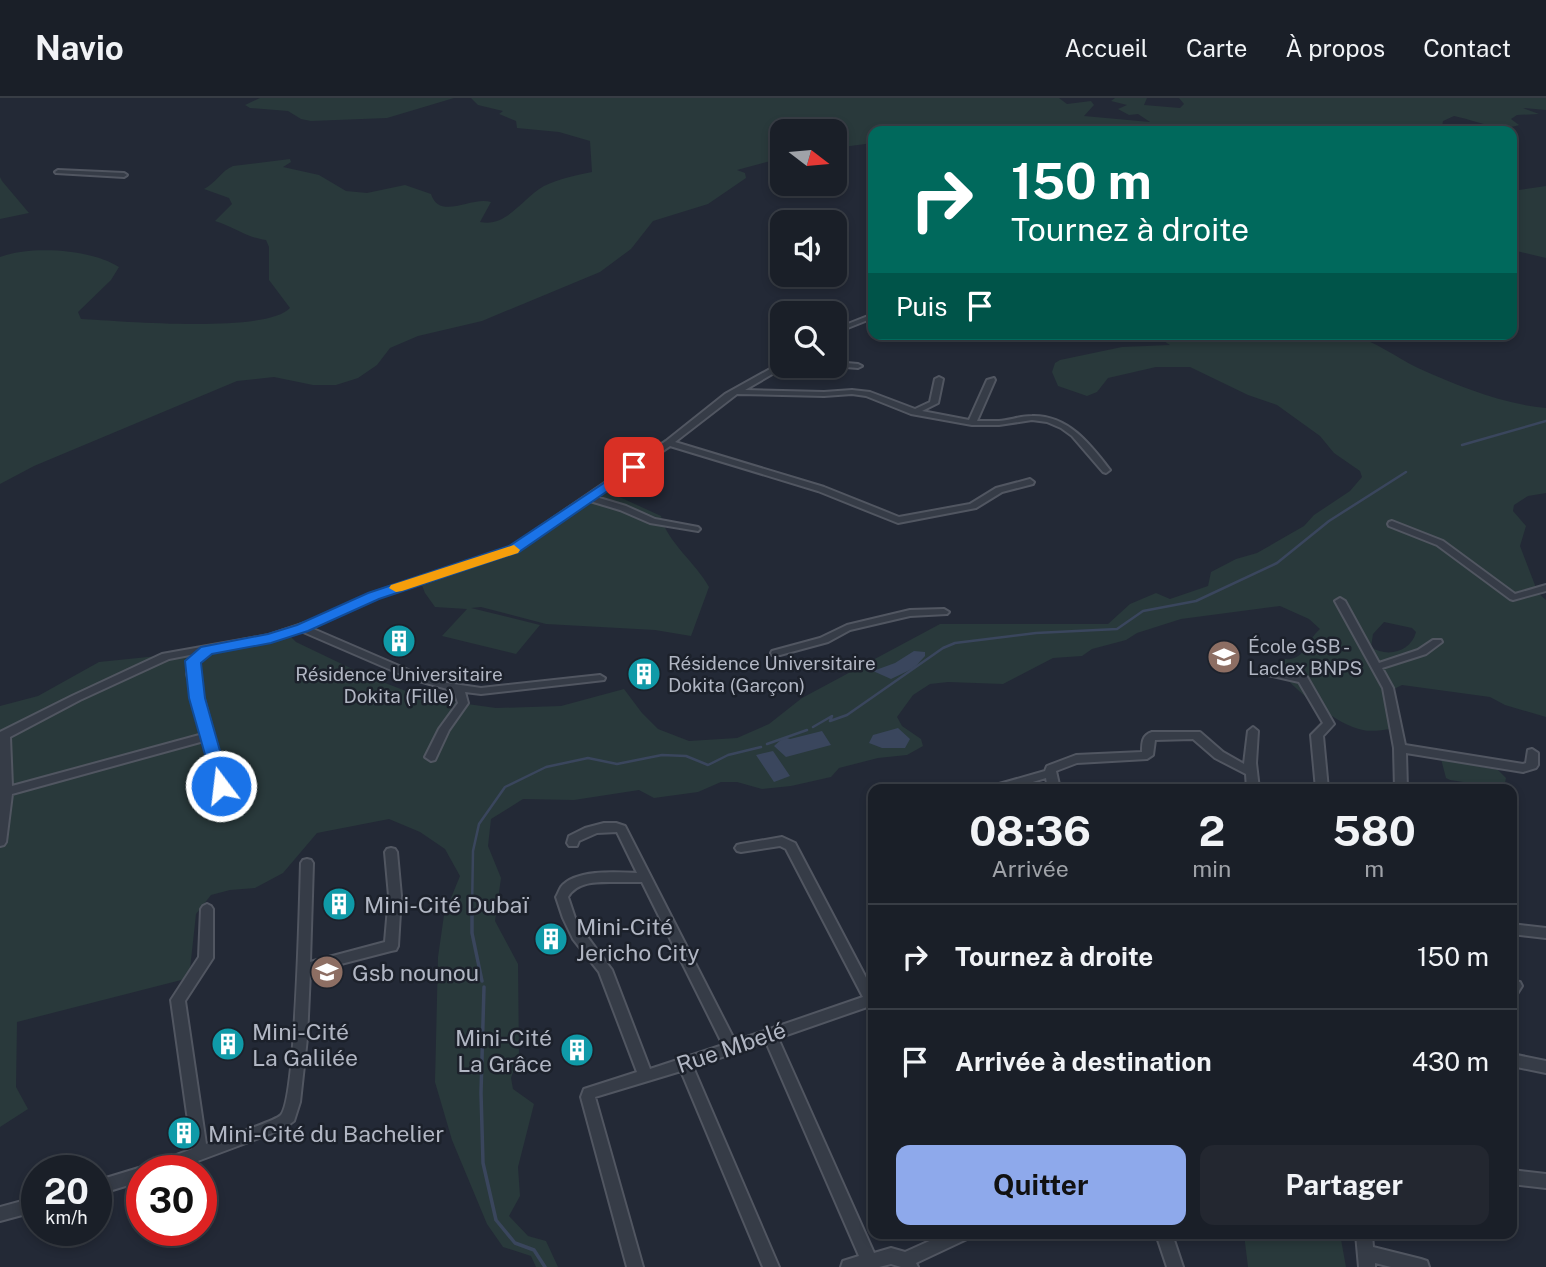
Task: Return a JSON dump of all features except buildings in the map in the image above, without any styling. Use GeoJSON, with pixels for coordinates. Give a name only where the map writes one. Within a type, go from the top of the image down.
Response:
{"type":"FeatureCollection","features":[{"type":"Feature","properties":{"kind":"street"},"geometry":{"type":"LineString","coordinates":[[58,172],[124,175]]}},
{"type":"Feature","properties":{"kind":"street"},"geometry":{"type":"LineString","coordinates":[[847,326],[868,318]]}},
{"type":"Feature","properties":{"kind":"street"},"geometry":{"type":"LineString","coordinates":[[847,365],[859,366]]}},
{"type":"Feature","properties":{"kind":"street"},"geometry":{"type":"LineString","coordinates":[[0,842],[2,736],[166,656],[271,638],[303,628],[373,596],[514,549],[669,443],[707,411],[770,373]]}},
{"type":"Feature","properties":{"kind":"street"},"geometry":{"type":"LineString","coordinates":[[914,412],[934,403],[939,379]]}},
{"type":"Feature","properties":{"kind":"street"},"geometry":{"type":"LineString","coordinates":[[972,423],[990,380]]}},
{"type":"Feature","properties":{"kind":"street"},"geometry":{"type":"LineString","coordinates":[[735,392],[860,392],[914,412],[972,423],[999,423],[1032,418],[1049,420],[1065,426],[1075,434],[1094,456],[1101,469]]}},
{"type":"Feature","properties":{"kind":"street"},"geometry":{"type":"LineString","coordinates":[[669,443],[821,489],[898,520],[973,506],[999,490],[1030,482]]}},
{"type":"Feature","properties":{"kind":"street"},"geometry":{"type":"LineString","coordinates":[[1083,457],[1094,456]]}},
{"type":"Feature","properties":{"kind":"street"},"geometry":{"type":"LineString","coordinates":[[589,498],[623,508],[653,522],[695,529]]}},
{"type":"Feature","properties":{"kind":"street"},"geometry":{"type":"LineString","coordinates":[[1392,524],[1440,543],[1513,597],[1546,588]]}},
{"type":"Feature","properties":{"kind":"street"},"geometry":{"type":"LineString","coordinates":[[1340,601],[1363,638],[1388,688],[1400,748],[1401,784]]}},
{"type":"Feature","properties":{"kind":"street"},"geometry":{"type":"LineString","coordinates":[[776,653],[824,640],[847,628],[910,612],[944,612]]}},
{"type":"Feature","properties":{"kind":"street"},"geometry":{"type":"LineString","coordinates":[[303,628],[416,677],[459,688],[481,691],[600,678]]}},
{"type":"Feature","properties":{"kind":"street"},"geometry":{"type":"LineString","coordinates":[[1376,667],[1422,652],[1437,642]]}},
{"type":"Feature","properties":{"kind":"street"},"geometry":{"type":"LineString","coordinates":[[207,651],[193,661],[192,674],[229,812]]}},
{"type":"Feature","properties":{"kind":"street"},"geometry":{"type":"LineString","coordinates":[[1267,672],[1303,679],[1329,724],[1317,735],[1322,784]]}},
{"type":"Feature","properties":{"kind":"street"},"geometry":{"type":"LineString","coordinates":[[431,757],[444,729],[463,703],[459,688]]}},
{"type":"Feature","properties":{"kind":"street"},"geometry":{"type":"LineString","coordinates":[[1252,784],[1253,731]]}},
{"type":"Feature","properties":{"kind":"street"},"geometry":{"type":"LineString","coordinates":[[1013,784],[1050,773],[1051,769],[1076,759],[1147,755],[1148,740],[1152,736],[1196,735],[1219,755],[1251,772]]}},
{"type":"Feature","properties":{"kind":"street"},"geometry":{"type":"LineString","coordinates":[[3,792],[208,736]]}},
{"type":"Feature","properties":{"kind":"street"},"geometry":{"type":"LineString","coordinates":[[1400,748],[1523,768],[1532,765],[1532,753]]}},
{"type":"Feature","properties":{"kind":"street"},"geometry":{"type":"LineString","coordinates":[[1050,773],[1053,784]]}},
{"type":"Feature","properties":{"kind":"street"},"geometry":{"type":"LineString","coordinates":[[573,843],[573,839],[581,835],[618,826],[732,1048]]}},
{"type":"Feature","properties":{"kind":"street"},"geometry":{"type":"LineString","coordinates":[[741,848],[782,841],[791,846],[868,992]]}},
{"type":"Feature","properties":{"kind":"street"},"geometry":{"type":"LineString","coordinates":[[302,969],[391,946],[395,896],[391,852]]}},
{"type":"Feature","properties":{"kind":"street"},"geometry":{"type":"LineString","coordinates":[[207,909],[206,958],[178,1000],[189,1107],[200,1154],[281,1123],[289,1116],[296,1079],[307,863]]}},
{"type":"Feature","properties":{"kind":"street"},"geometry":{"type":"LineString","coordinates":[[644,878],[618,875],[574,883],[566,888],[562,897],[578,935],[605,970],[645,1075]]}},
{"type":"Feature","properties":{"kind":"street"},"geometry":{"type":"LineString","coordinates":[[1517,930],[1546,933]]}},
{"type":"Feature","properties":{"kind":"street","name":"Rue Mbelé"},"geometry":{"type":"LineString","coordinates":[[635,1267],[589,1093],[685,1064],[868,1001]]}},
{"type":"Feature","properties":{"kind":"street"},"geometry":{"type":"LineString","coordinates":[[769,1034],[869,1260]]}},
{"type":"Feature","properties":{"kind":"street"},"geometry":{"type":"LineString","coordinates":[[1517,1061],[1546,1067]]}},
{"type":"Feature","properties":{"kind":"street"},"geometry":{"type":"LineString","coordinates":[[685,1064],[771,1267]]}},
{"type":"Feature","properties":{"kind":"street"},"geometry":{"type":"LineString","coordinates":[[1517,1178],[1546,1181]]}},
{"type":"Feature","properties":{"kind":"street"},"geometry":{"type":"LineString","coordinates":[[0,1214],[21,1208]]}},
{"type":"Feature","properties":{"kind":"street"},"geometry":{"type":"LineString","coordinates":[[849,1267],[891,1256],[908,1263],[952,1239]]}},
{"type":"Feature","properties":{"kind":"street"},"geometry":{"type":"LineString","coordinates":[[1166,1239],[1175,1267]]}},
{"type":"Feature","properties":{"kind":"street"},"geometry":{"type":"LineString","coordinates":[[1364,1239],[1366,1260],[1421,1267]]}},
{"type":"Feature","properties":{"kind":"shaded area"},"geometry":{"type":"Polygon","coordinates":[[[260,98],[454,98],[387,118],[311,121],[301,119],[288,111],[250,108],[245,105],[260,98]]]}},
{"type":"Feature","properties":{"kind":"shaded area"},"geometry":{"type":"Polygon","coordinates":[[[471,98],[1059,98],[1067,104],[1091,101],[1094,105],[1084,116],[1150,122],[1138,114],[1129,115],[1118,109],[1127,105],[1111,101],[1115,98],[1147,98],[1144,105],[1180,108],[1184,104],[1179,98],[1546,98],[1546,110],[1523,108],[1539,114],[1517,115],[1511,119],[1519,125],[1515,126],[1495,126],[1454,116],[1443,121],[1442,126],[868,126],[868,144],[847,146],[847,119],[770,119],[770,161],[737,170],[745,173],[746,178],[708,204],[653,221],[631,249],[600,272],[482,321],[418,336],[390,348],[377,365],[358,378],[336,385],[313,385],[274,377],[237,381],[34,466],[0,484],[0,257],[28,251],[61,251],[93,256],[119,267],[111,280],[78,312],[81,319],[191,324],[253,321],[276,316],[290,308],[269,280],[269,247],[266,240],[215,221],[232,204],[229,198],[204,189],[233,166],[290,159],[291,162],[283,167],[319,175],[346,191],[367,193],[405,185],[431,194],[441,206],[491,202],[480,222],[490,223],[514,211],[544,186],[592,172],[590,141],[559,132],[517,128],[516,121],[499,114],[503,111],[478,105],[471,98]]]}},
{"type":"Feature","properties":{"kind":"shaded area"},"geometry":{"type":"Polygon","coordinates":[[[0,177],[2,181],[29,213],[0,219],[0,177]]]}},
{"type":"Feature","properties":{"kind":"shaded area"},"geometry":{"type":"Polygon","coordinates":[[[1546,186],[1546,258],[1517,251],[1517,190],[1546,186]]]}},
{"type":"Feature","properties":{"kind":"shaded area"},"geometry":{"type":"Polygon","coordinates":[[[1162,340],[1366,340],[1418,368],[1464,388],[1513,403],[1546,408],[1546,493],[1528,496],[1514,505],[1513,511],[1526,526],[1520,546],[1538,593],[1546,600],[1546,717],[1505,705],[1490,697],[1402,685],[1386,693],[1391,729],[1369,731],[1353,727],[1316,705],[1292,685],[1276,666],[1285,659],[1301,654],[1320,629],[1309,619],[1280,606],[1181,619],[1137,633],[1126,640],[1092,649],[1082,656],[1053,658],[1003,684],[930,684],[913,695],[897,717],[902,726],[921,739],[923,746],[907,755],[878,758],[839,768],[831,777],[762,789],[737,782],[721,782],[698,792],[654,798],[639,790],[574,800],[523,799],[491,819],[488,846],[501,878],[495,921],[518,964],[519,1055],[511,1078],[513,1089],[534,1104],[518,1167],[520,1196],[509,1216],[528,1236],[546,1241],[558,1267],[536,1267],[531,1256],[503,1247],[487,1224],[452,1140],[435,1082],[438,957],[444,915],[460,876],[445,849],[420,832],[389,819],[317,833],[283,873],[255,888],[211,895],[196,914],[189,978],[17,1022],[16,1087],[28,1109],[0,1127],[0,706],[38,696],[99,662],[236,648],[288,634],[296,642],[367,676],[424,698],[496,708],[561,706],[624,689],[658,729],[689,741],[737,738],[769,724],[802,698],[940,624],[1108,624],[1130,604],[1156,593],[1170,599],[1208,586],[1211,572],[1236,559],[1257,553],[1304,526],[1314,515],[1350,491],[1362,477],[1360,471],[1334,453],[1320,436],[1277,405],[1248,395],[1190,367],[1156,367],[1108,378],[1097,392],[1087,396],[1058,386],[1052,372],[1055,363],[1122,347],[1170,345],[1162,340]],[[1384,622],[1373,634],[1371,647],[1384,652],[1398,651],[1409,644],[1416,632],[1412,628],[1384,622]]]}},
{"type":"Feature","properties":{"kind":"shaded area"},"geometry":{"type":"Polygon","coordinates":[[[602,489],[661,516],[675,543],[709,587],[691,636],[655,630],[546,624],[481,607],[471,608],[540,625],[516,654],[442,636],[467,609],[435,607],[425,593],[418,575],[513,550],[602,489]]]}},
{"type":"Feature","properties":{"kind":"shaded area"},"geometry":{"type":"Polygon","coordinates":[[[1441,759],[1498,770],[1506,778],[1505,784],[1477,784],[1446,778],[1441,759]]]}},
{"type":"Feature","properties":{"kind":"shaded area"},"geometry":{"type":"Polygon","coordinates":[[[1245,1239],[1341,1239],[1346,1267],[1248,1267],[1245,1239]]]}},
{"type":"Feature","properties":{"kind":"water"},"geometry":{"type":"Polygon","coordinates":[[[914,651],[925,652],[925,656],[914,668],[891,679],[873,671],[895,663],[914,651]]]}},
{"type":"Feature","properties":{"kind":"water"},"geometry":{"type":"Polygon","coordinates":[[[898,728],[910,739],[905,748],[882,748],[869,743],[873,735],[898,728]]]}},
{"type":"Feature","properties":{"kind":"water"},"geometry":{"type":"Polygon","coordinates":[[[822,731],[831,745],[786,757],[774,746],[784,737],[790,739],[822,731]]]}},
{"type":"Feature","properties":{"kind":"water"},"geometry":{"type":"Polygon","coordinates":[[[773,751],[790,776],[774,782],[756,755],[773,751]]]}},
{"type":"Feature","properties":{"kind":"waterway"},"geometry":{"type":"LineString","coordinates":[[1462,445],[1546,421]]}},
{"type":"Feature","properties":{"kind":"waterway"},"geometry":{"type":"LineString","coordinates":[[813,727],[832,716],[830,721],[847,715],[943,648],[955,643],[1036,633],[1117,629],[1143,611],[1196,601],[1277,563],[1329,521],[1406,472]]}},
{"type":"Feature","properties":{"kind":"waterway"},"geometry":{"type":"LineString","coordinates":[[767,744],[807,730]]}},
{"type":"Feature","properties":{"kind":"waterway"},"geometry":{"type":"LineString","coordinates":[[472,910],[473,851],[479,824],[505,787],[546,767],[588,758],[617,764],[662,755],[686,756],[708,765],[728,755],[761,747]]}},
{"type":"Feature","properties":{"kind":"waterway"},"geometry":{"type":"LineString","coordinates":[[472,910],[472,933],[482,981]]}},
{"type":"Feature","properties":{"kind":"waterway"},"geometry":{"type":"LineString","coordinates":[[484,987],[481,1093],[483,1163],[496,1220],[515,1243],[534,1250],[545,1267]]}},
{"type":"Feature","properties":{"kind":"slow traffic"},"geometry":{"type":"LineString","coordinates":[[396,588],[514,550]]}},
{"type":"Feature","properties":{"kind":"place","name":"Résidence Universitaire Dokita (Fille)"},"geometry":{"type":"Point","coordinates":[399,641]}},
{"type":"Feature","properties":{"kind":"place","name":"École GSB - Laclex BNPS"},"geometry":{"type":"Point","coordinates":[1224,657]}},
{"type":"Feature","properties":{"kind":"place","name":"Résidence Universitaire Dokita (Garçon)"},"geometry":{"type":"Point","coordinates":[644,674]}},
{"type":"Feature","properties":{"kind":"place","name":"Mini-Cité Dubaï"},"geometry":{"type":"Point","coordinates":[339,904]}},
{"type":"Feature","properties":{"kind":"place","name":"Mini-Cité Jericho City"},"geometry":{"type":"Point","coordinates":[551,939]}},
{"type":"Feature","properties":{"kind":"place","name":"Gsb nounou"},"geometry":{"type":"Point","coordinates":[327,972]}},
{"type":"Feature","properties":{"kind":"place","name":"Mini-Cité La Galilée"},"geometry":{"type":"Point","coordinates":[228,1044]}},
{"type":"Feature","properties":{"kind":"place","name":"Mini-Cité La Grâce"},"geometry":{"type":"Point","coordinates":[577,1050]}},
{"type":"Feature","properties":{"kind":"place","name":"Mini-Cité du Bachelier"},"geometry":{"type":"Point","coordinates":[184,1133]}},
{"type":"Feature","properties":{"kind":"route"},"geometry":{"type":"LineString","coordinates":[[221,786],[206,721],[197,698],[192,674],[193,661],[207,651],[271,638],[303,628],[373,596],[514,549],[634,467]]}}]}
